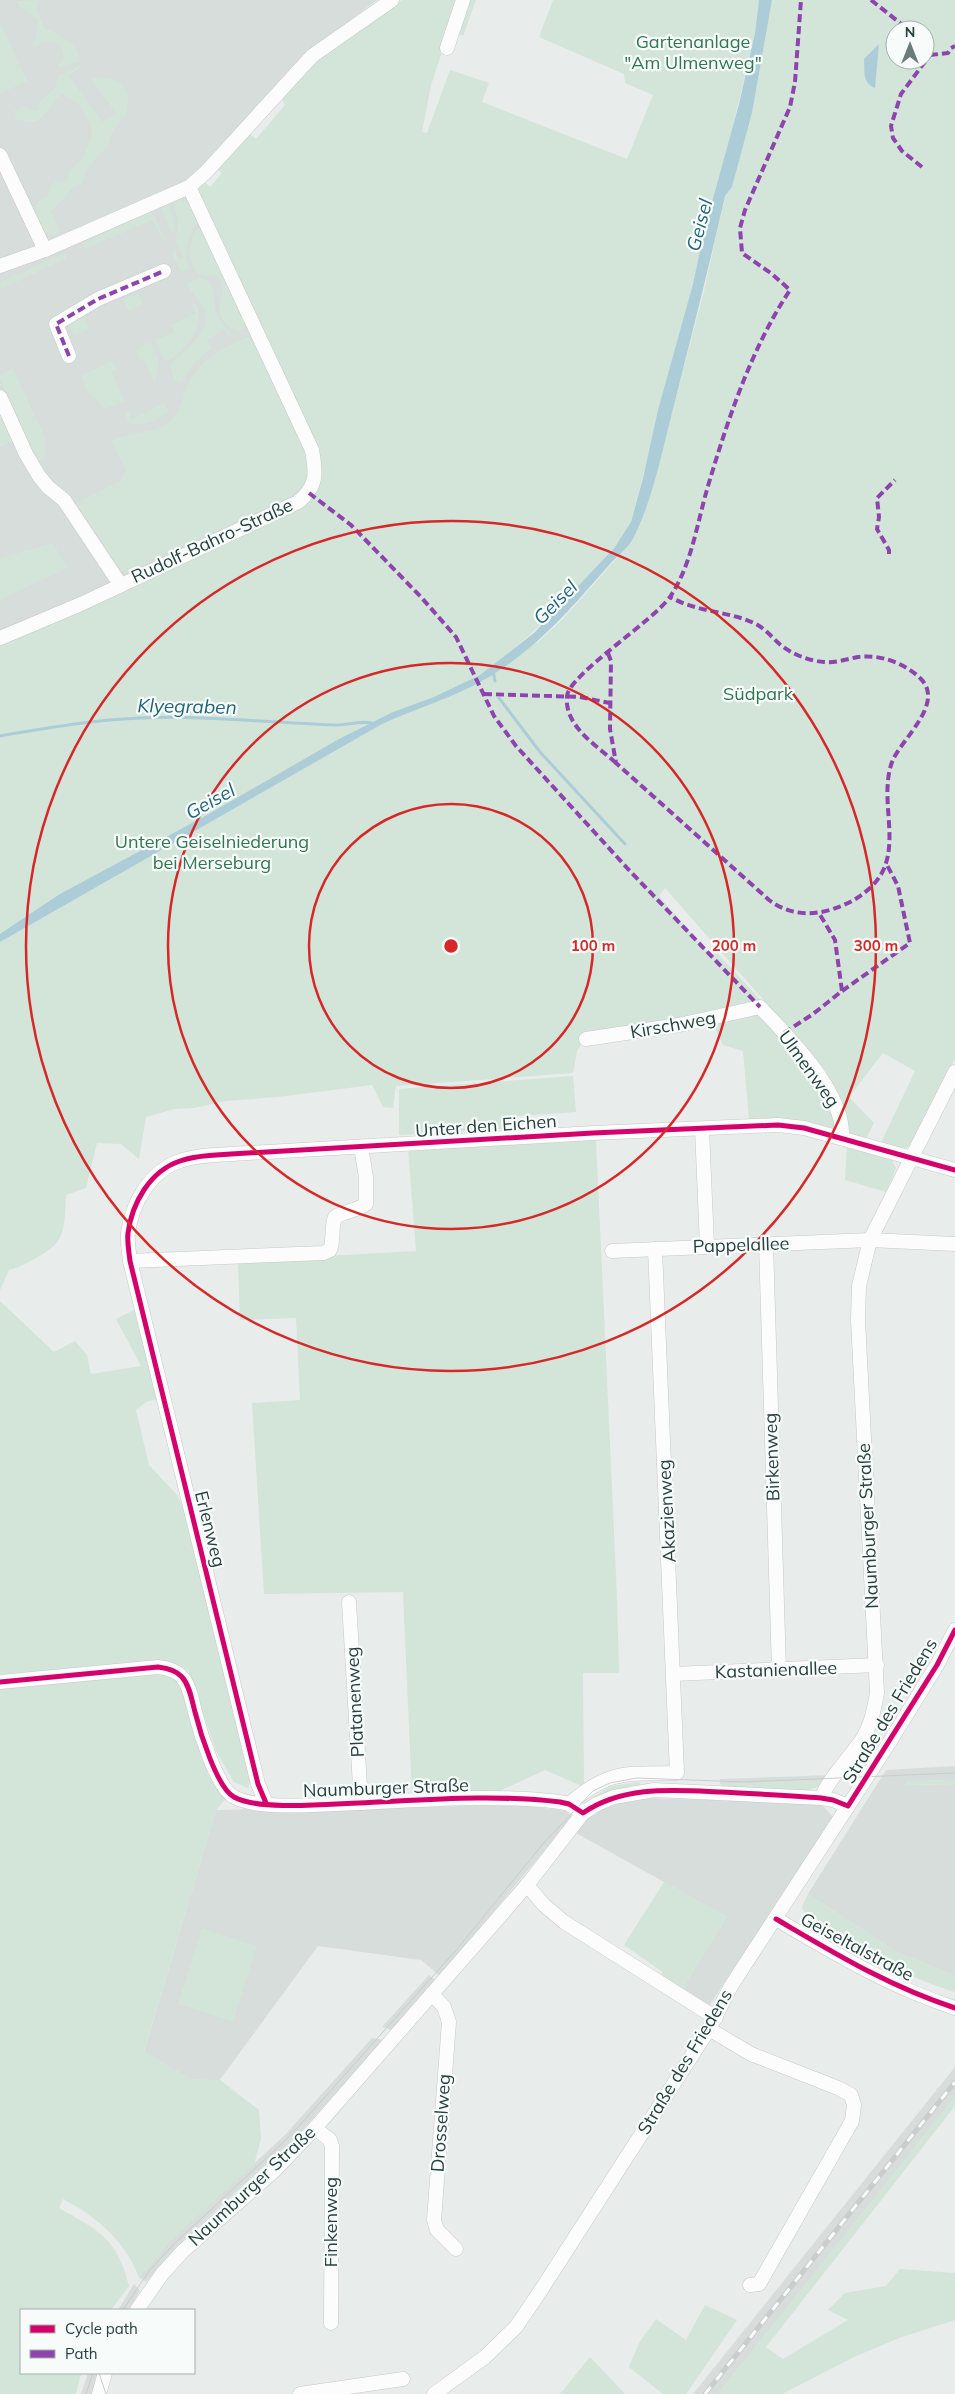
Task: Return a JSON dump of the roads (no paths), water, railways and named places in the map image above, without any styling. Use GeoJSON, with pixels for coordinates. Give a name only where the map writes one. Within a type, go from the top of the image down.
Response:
{"type":"FeatureCollection","features":[{"type":"Feature","properties":{"kind":"street"},"geometry":{"type":"LineString","coordinates":[[0,266],[45,250],[189,187],[206,172],[312,56],[392,0]]}},
{"type":"Feature","properties":{"kind":"street"},"geometry":{"type":"LineString","coordinates":[[447,48],[463,0]]}},
{"type":"Feature","properties":{"kind":"street"},"geometry":{"type":"LineString","coordinates":[[0,155],[45,250]]}},
{"type":"Feature","properties":{"kind":"street","name":"Rudolf-Bahro-Straße"},"geometry":{"type":"LineString","coordinates":[[0,638],[81,604],[120,584],[298,502],[309,493],[314,481],[312,450],[189,187]]}},
{"type":"Feature","properties":{"kind":"street"},"geometry":{"type":"LineString","coordinates":[[69,356],[56,324],[98,299],[164,270]]}},
{"type":"Feature","properties":{"kind":"street"},"geometry":{"type":"LineString","coordinates":[[2,405],[26,454],[48,487],[64,500],[120,584]]}},
{"type":"Feature","properties":{"kind":"street","name":"Kirschweg"},"geometry":{"type":"LineString","coordinates":[[586,1039],[679,1025],[760,1007]]}},
{"type":"Feature","properties":{"kind":"street","name":"Ulmenweg"},"geometry":{"type":"LineString","coordinates":[[760,1007],[799,1050],[832,1095],[841,1119],[842,1138]]}},
{"type":"Feature","properties":{"kind":"street","name":"Naumburger Straße"},"geometry":{"type":"LineString","coordinates":[[822,1798],[826,1787],[869,1727],[877,1693],[877,1666],[866,1510],[858,1320],[863,1260],[870,1240],[955,1072]]}},
{"type":"Feature","properties":{"kind":"street","name":"Unter den Eichen"},"geometry":{"type":"LineString","coordinates":[[130,1260],[128,1235],[131,1215],[140,1196],[155,1176],[180,1161],[231,1154],[594,1133],[778,1125],[804,1128],[955,1170]]}},
{"type":"Feature","properties":{"kind":"street"},"geometry":{"type":"LineString","coordinates":[[702,1129],[707,1246]]}},
{"type":"Feature","properties":{"kind":"street"},"geometry":{"type":"LineString","coordinates":[[130,1260],[323,1253],[330,1250],[332,1245],[331,1226],[335,1216],[359,1209],[366,1204],[361,1147]]}},
{"type":"Feature","properties":{"kind":"street"},"geometry":{"type":"LineString","coordinates":[[870,1240],[955,1244]]}},
{"type":"Feature","properties":{"kind":"street","name":"Pappelallee"},"geometry":{"type":"LineString","coordinates":[[612,1251],[870,1240]]}},
{"type":"Feature","properties":{"kind":"street","name":"Birkenweg"},"geometry":{"type":"LineString","coordinates":[[766,1244],[780,1670]]}},
{"type":"Feature","properties":{"kind":"street","name":"Akazienweg"},"geometry":{"type":"LineString","coordinates":[[569,1804],[593,1785],[616,1775],[677,1773],[655,1248]]}},
{"type":"Feature","properties":{"kind":"street","name":"Erlenweg"},"geometry":{"type":"LineString","coordinates":[[130,1260],[258,1784],[266,1803]]}},
{"type":"Feature","properties":{"kind":"street","name":"Platanenweg"},"geometry":{"type":"LineString","coordinates":[[349,1602],[361,1802]]}},
{"type":"Feature","properties":{"kind":"street","name":"Straße des Friedens"},"geometry":{"type":"LineString","coordinates":[[434,2394],[485,2357],[516,2326],[712,2023],[731,1986],[776,1919],[933,1671],[955,1630]]}},
{"type":"Feature","properties":{"kind":"street","name":"Kastanienallee"},"geometry":{"type":"LineString","coordinates":[[674,1674],[877,1666]]}},
{"type":"Feature","properties":{"kind":"street","name":"Naumburger Straße"},"geometry":{"type":"LineString","coordinates":[[0,1682],[158,1667],[171,1669],[182,1676],[187,1686],[198,1724],[223,1784],[233,1797],[248,1802],[288,1806],[484,1798],[552,1801],[569,1804],[583,1813]]}},
{"type":"Feature","properties":{"kind":"street","name":"Naumburger Straße"},"geometry":{"type":"LineString","coordinates":[[138,2309],[162,2274],[183,2251],[275,2170],[315,2128],[527,1885],[583,1813],[597,1804],[614,1797],[654,1790],[822,1798],[848,1806]]}},
{"type":"Feature","properties":{"kind":"street"},"geometry":{"type":"LineString","coordinates":[[527,1885],[544,1905],[564,1922],[712,2023],[751,2054],[838,2088],[851,2096],[854,2105],[852,2121],[759,2284],[750,2285]]}},
{"type":"Feature","properties":{"kind":"street","name":"Geiseltalstraße"},"geometry":{"type":"LineString","coordinates":[[776,1919],[868,1973],[925,1998],[955,2008]]}},
{"type":"Feature","properties":{"kind":"street","name":"Drosselweg"},"geometry":{"type":"LineString","coordinates":[[432,1994],[444,2007],[449,2022],[434,2220],[437,2230],[456,2249]]}},
{"type":"Feature","properties":{"kind":"street","name":"Finkenweg"},"geometry":{"type":"LineString","coordinates":[[315,2128],[330,2140],[332,2146],[331,2323]]}},
{"type":"Feature","properties":{"kind":"street"},"geometry":{"type":"LineString","coordinates":[[98,2394],[105,2374]]}},
{"type":"Feature","properties":{"kind":"street"},"geometry":{"type":"LineString","coordinates":[[300,2394],[403,2379]]}},
{"type":"Feature","properties":{"kind":"water"},"geometry":{"type":"Polygon","coordinates":[[[759,0],[772,0],[752,113],[732,187],[725,196],[656,475],[640,524],[628,546],[540,639],[508,665],[489,677],[450,697],[382,724],[0,942],[0,934],[60,894],[207,815],[339,739],[393,712],[434,697],[480,675],[534,633],[615,547],[631,522],[643,478],[658,410],[693,284],[704,231],[739,104],[755,33],[759,0]]]}},
{"type":"Feature","properties":{"kind":"water"},"geometry":{"type":"Polygon","coordinates":[[[879,44],[875,88],[866,80],[864,59],[879,44]]]}},
{"type":"Feature","properties":{"kind":"waterway"},"geometry":{"type":"LineString","coordinates":[[493,671],[495,681]]}},
{"type":"Feature","properties":{"kind":"waterway"},"geometry":{"type":"LineString","coordinates":[[499,698],[540,752],[625,844]]}},
{"type":"Feature","properties":{"kind":"waterway","name":"Klyegraben"},"geometry":{"type":"LineString","coordinates":[[0,736],[87,722],[164,717],[334,725],[365,722],[375,724]]}},
{"type":"Feature","properties":{"kind":"tram line"},"geometry":{"type":"LineString","coordinates":[[124,2309],[149,2271],[172,2246],[291,2135],[458,1948],[542,1845],[593,1791],[610,1783],[637,1778],[744,1782],[955,1773]]}},
{"type":"Feature","properties":{"kind":"tram line"},"geometry":{"type":"LineString","coordinates":[[86,2394],[93,2374]]}},
{"type":"Feature","properties":{"kind":"tram line"},"geometry":{"type":"LineString","coordinates":[[99,2374],[106,2394]]}},
{"type":"Feature","properties":{"kind":"railway"},"geometry":{"type":"LineString","coordinates":[[705,2394],[955,2082]]}},
{"type":"Feature","properties":{"kind":"park label","name":"Gartenanlage \"Am Ulmenweg\""},"geometry":{"type":"Point","coordinates":[693,52]}},
{"type":"Feature","properties":{"kind":"park label","name":"Südpark"},"geometry":{"type":"Point","coordinates":[758,694]}},
{"type":"Feature","properties":{"kind":"park label","name":"Untere Geiselniederung bei Merseburg"},"geometry":{"type":"Point","coordinates":[212,852]}},
{"type":"Feature","properties":{"kind":"water label","name":"Geisel"},"geometry":{"type":"Point","coordinates":[699,225]}},
{"type":"Feature","properties":{"kind":"water label","name":"Geisel"},"geometry":{"type":"Point","coordinates":[555,602]}},
{"type":"Feature","properties":{"kind":"water label","name":"Geisel"},"geometry":{"type":"Point","coordinates":[210,801]}}]}
